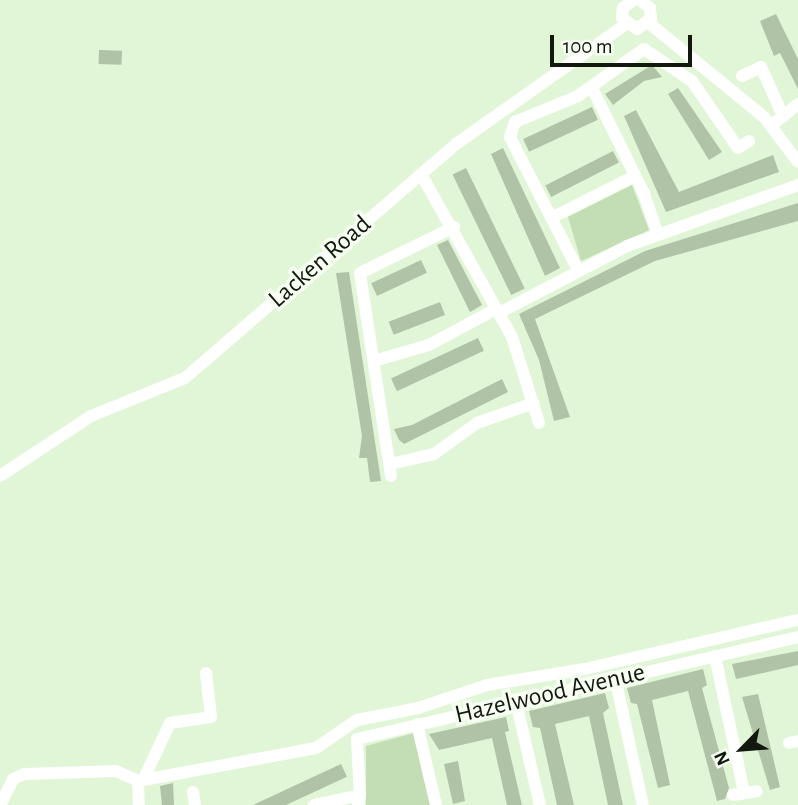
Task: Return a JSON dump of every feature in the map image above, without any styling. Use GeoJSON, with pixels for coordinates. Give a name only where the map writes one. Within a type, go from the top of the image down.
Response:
{"type":"FeatureCollection","features":[{"type":"Feature","properties":{"kind":"street"},"geometry":{"type":"LineString","coordinates":[[641,0],[652,13],[649,23],[637,29],[626,24],[623,8],[641,0]]}},
{"type":"Feature","properties":{"kind":"street"},"geometry":{"type":"LineString","coordinates":[[649,23],[771,126],[798,162]]}},
{"type":"Feature","properties":{"kind":"street","name":"Lacken Road"},"geometry":{"type":"LineString","coordinates":[[0,476],[91,416],[186,378],[421,174],[535,86],[626,24]]}},
{"type":"Feature","properties":{"kind":"street"},"geometry":{"type":"LineString","coordinates":[[578,270],[510,130],[520,118],[592,88],[633,52],[651,50],[692,81],[739,148]]}},
{"type":"Feature","properties":{"kind":"street"},"geometry":{"type":"LineString","coordinates":[[742,76],[761,67],[783,116]]}},
{"type":"Feature","properties":{"kind":"street"},"geometry":{"type":"LineString","coordinates":[[592,88],[635,176],[658,235]]}},
{"type":"Feature","properties":{"kind":"street"},"geometry":{"type":"LineString","coordinates":[[771,126],[798,104]]}},
{"type":"Feature","properties":{"kind":"street"},"geometry":{"type":"LineString","coordinates":[[421,174],[454,227],[497,311],[534,403],[539,423]]}},
{"type":"Feature","properties":{"kind":"street"},"geometry":{"type":"LineString","coordinates":[[551,218],[635,176]]}},
{"type":"Feature","properties":{"kind":"street"},"geometry":{"type":"LineString","coordinates":[[374,361],[429,345],[533,291],[658,235],[798,185]]}},
{"type":"Feature","properties":{"kind":"street"},"geometry":{"type":"LineString","coordinates":[[454,227],[360,273],[390,470],[434,454],[477,423],[534,403]]}},
{"type":"Feature","properties":{"kind":"street"},"geometry":{"type":"LineString","coordinates":[[0,805],[13,779],[24,774],[116,771],[142,779],[316,748],[357,720],[418,708],[487,685],[585,669],[798,620]]}},
{"type":"Feature","properties":{"kind":"street","name":"Hazelwood Avenue"},"geometry":{"type":"LineString","coordinates":[[359,800],[357,739],[798,637]]}},
{"type":"Feature","properties":{"kind":"street"},"geometry":{"type":"LineString","coordinates":[[715,656],[745,793]]}},
{"type":"Feature","properties":{"kind":"street"},"geometry":{"type":"LineString","coordinates":[[139,805],[142,779],[170,723],[211,717],[206,673]]}},
{"type":"Feature","properties":{"kind":"street"},"geometry":{"type":"LineString","coordinates":[[615,678],[643,805]]}},
{"type":"Feature","properties":{"kind":"street"},"geometry":{"type":"LineString","coordinates":[[516,702],[541,805]]}},
{"type":"Feature","properties":{"kind":"street"},"geometry":{"type":"LineString","coordinates":[[417,724],[436,805]]}},
{"type":"Feature","properties":{"kind":"street"},"geometry":{"type":"LineString","coordinates":[[314,805],[359,800]]}},
{"type":"Feature","properties":{"kind":"green space"},"geometry":{"type":"Polygon","coordinates":[[[632,185],[649,230],[581,261],[568,217],[632,185]]]}},
{"type":"Feature","properties":{"kind":"green space"},"geometry":{"type":"Polygon","coordinates":[[[414,733],[431,805],[366,805],[366,746],[414,733]]]}},
{"type":"Feature","properties":{"kind":"building"},"geometry":{"type":"Polygon","coordinates":[[[776,14],[798,59],[798,89],[780,53],[774,56],[760,21],[776,14]]]}},
{"type":"Feature","properties":{"kind":"building"},"geometry":{"type":"Polygon","coordinates":[[[99,50],[122,51],[121,65],[99,64],[99,50]]]}},
{"type":"Feature","properties":{"kind":"building"},"geometry":{"type":"Polygon","coordinates":[[[652,65],[662,77],[644,81],[613,105],[605,94],[652,65]]]}},
{"type":"Feature","properties":{"kind":"building"},"geometry":{"type":"Polygon","coordinates":[[[678,88],[722,152],[709,160],[668,94],[678,88]]]}},
{"type":"Feature","properties":{"kind":"building"},"geometry":{"type":"Polygon","coordinates":[[[592,107],[598,120],[529,152],[523,139],[592,107]]]}},
{"type":"Feature","properties":{"kind":"building"},"geometry":{"type":"Polygon","coordinates":[[[636,110],[679,192],[773,155],[779,172],[666,212],[624,116],[636,110]]]}},
{"type":"Feature","properties":{"kind":"building"},"geometry":{"type":"Polygon","coordinates":[[[503,148],[560,268],[545,276],[491,154],[503,148]]]}},
{"type":"Feature","properties":{"kind":"building"},"geometry":{"type":"Polygon","coordinates":[[[613,151],[619,163],[551,197],[545,186],[613,151]]]}},
{"type":"Feature","properties":{"kind":"building"},"geometry":{"type":"Polygon","coordinates":[[[466,168],[525,288],[511,295],[453,175],[466,168]]]}},
{"type":"Feature","properties":{"kind":"building"},"geometry":{"type":"Polygon","coordinates":[[[798,203],[798,221],[655,261],[535,319],[570,417],[554,421],[539,360],[519,314],[645,251],[798,203]]]}},
{"type":"Feature","properties":{"kind":"building"},"geometry":{"type":"Polygon","coordinates":[[[448,240],[482,305],[470,312],[437,245],[448,240]]]}},
{"type":"Feature","properties":{"kind":"building"},"geometry":{"type":"Polygon","coordinates":[[[421,260],[427,273],[377,296],[371,283],[421,260]]]}},
{"type":"Feature","properties":{"kind":"building"},"geometry":{"type":"Polygon","coordinates":[[[349,272],[381,481],[370,482],[367,458],[359,458],[362,436],[336,273],[349,272]]]}},
{"type":"Feature","properties":{"kind":"building"},"geometry":{"type":"Polygon","coordinates":[[[440,302],[445,315],[394,335],[389,322],[440,302]]]}},
{"type":"Feature","properties":{"kind":"building"},"geometry":{"type":"Polygon","coordinates":[[[478,338],[484,351],[397,391],[391,379],[478,338]]]}},
{"type":"Feature","properties":{"kind":"building"},"geometry":{"type":"Polygon","coordinates":[[[502,379],[508,392],[404,444],[399,440],[394,429],[412,425],[502,379]]]}},
{"type":"Feature","properties":{"kind":"building"},"geometry":{"type":"Polygon","coordinates":[[[798,651],[798,665],[736,679],[732,664],[798,651]]]}},
{"type":"Feature","properties":{"kind":"building"},"geometry":{"type":"Polygon","coordinates":[[[703,669],[707,685],[702,688],[729,788],[725,799],[717,801],[688,691],[652,700],[670,785],[658,788],[637,704],[631,703],[627,688],[703,669]]]}},
{"type":"Feature","properties":{"kind":"building"},"geometry":{"type":"Polygon","coordinates":[[[605,693],[609,708],[603,713],[623,805],[608,805],[589,716],[555,724],[574,805],[557,805],[540,728],[533,727],[529,711],[605,693]]]}},
{"type":"Feature","properties":{"kind":"building"},"geometry":{"type":"Polygon","coordinates":[[[758,694],[780,787],[770,790],[742,697],[758,694]]]}},
{"type":"Feature","properties":{"kind":"building"},"geometry":{"type":"Polygon","coordinates":[[[506,717],[509,731],[505,732],[522,805],[507,805],[492,738],[439,750],[429,734],[506,717]]]}},
{"type":"Feature","properties":{"kind":"building"},"geometry":{"type":"Polygon","coordinates":[[[458,761],[465,801],[453,804],[444,764],[458,761]]]}},
{"type":"Feature","properties":{"kind":"building"},"geometry":{"type":"Polygon","coordinates":[[[341,764],[347,777],[286,805],[253,805],[341,764]]]}},
{"type":"Feature","properties":{"kind":"building"},"geometry":{"type":"Polygon","coordinates":[[[173,783],[174,805],[162,805],[160,786],[173,783]]]}}]}
